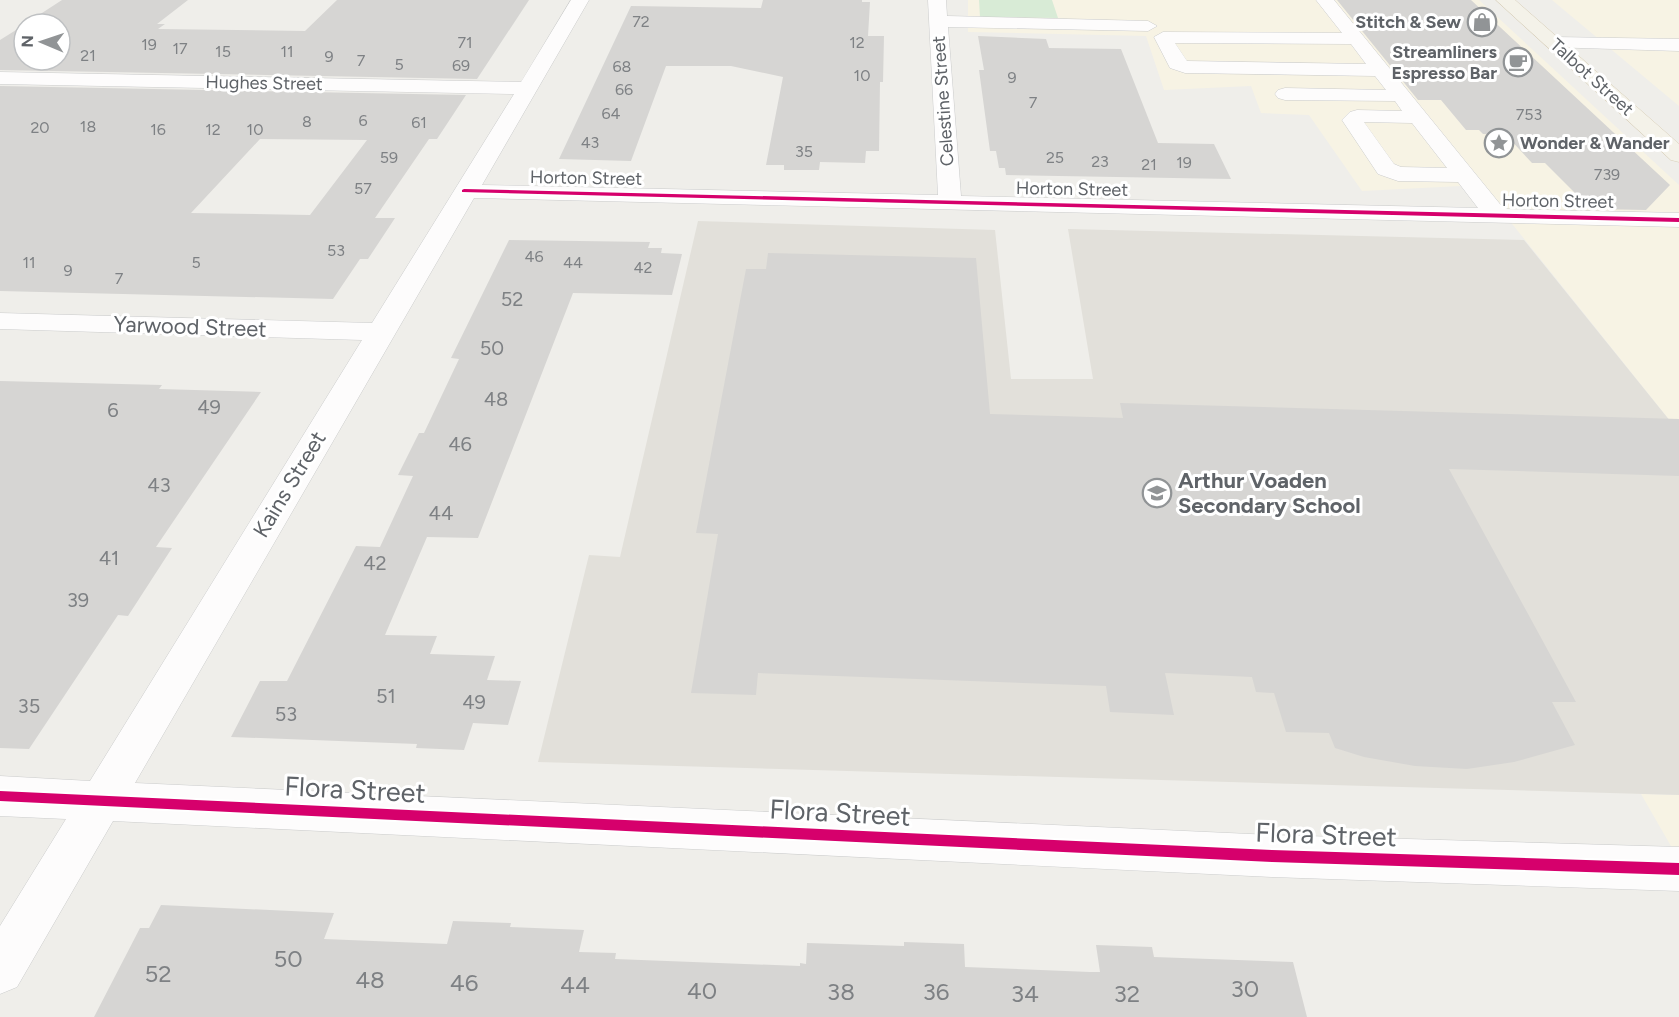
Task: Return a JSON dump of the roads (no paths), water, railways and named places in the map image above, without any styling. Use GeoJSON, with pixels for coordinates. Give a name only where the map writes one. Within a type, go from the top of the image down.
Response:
{"type":"FeatureCollection","features":[{"type":"Feature","properties":{"kind":"main road","name":"Talbot Street"},"geometry":{"type":"LineString","coordinates":[[1505,0],[1674,146]]}},
{"type":"Feature","properties":{"kind":"street","name":"Kains Street"},"geometry":{"type":"LineString","coordinates":[[0,970],[99,800],[580,0]]}},
{"type":"Feature","properties":{"kind":"street","name":"Celestine Street"},"geometry":{"type":"LineString","coordinates":[[937,0],[950,202]]}},
{"type":"Feature","properties":{"kind":"street"},"geometry":{"type":"LineString","coordinates":[[1011,0],[1015,23]]}},
{"type":"Feature","properties":{"kind":"street"},"geometry":{"type":"LineString","coordinates":[[1325,0],[1497,216]]}},
{"type":"Feature","properties":{"kind":"street"},"geometry":{"type":"LineString","coordinates":[[1140,9],[1177,64],[1185,67],[1381,70]]}},
{"type":"Feature","properties":{"kind":"street"},"geometry":{"type":"LineString","coordinates":[[938,21],[1015,23],[1087,16],[1155,31],[1357,39]]}},
{"type":"Feature","properties":{"kind":"street"},"geometry":{"type":"LineString","coordinates":[[1554,43],[1679,45]]}},
{"type":"Feature","properties":{"kind":"street","name":"Hughes Street"},"geometry":{"type":"LineString","coordinates":[[0,78],[527,88]]}},
{"type":"Feature","properties":{"kind":"street"},"geometry":{"type":"LineString","coordinates":[[1285,94],[1401,96]]}},
{"type":"Feature","properties":{"kind":"street"},"geometry":{"type":"LineString","coordinates":[[1418,117],[1357,116],[1352,120],[1386,169],[1398,174],[1464,176]]}},
{"type":"Feature","properties":{"kind":"street","name":"Horton Street"},"geometry":{"type":"LineString","coordinates":[[464,191],[1679,220]]}},
{"type":"Feature","properties":{"kind":"street","name":"Yarwood Street"},"geometry":{"type":"LineString","coordinates":[[0,321],[381,332]]}},
{"type":"Feature","properties":{"kind":"street","name":"Flora Street"},"geometry":{"type":"LineString","coordinates":[[0,796],[1272,856],[1679,869]]}},
{"type":"Feature","properties":{"kind":"place","name":"Stitch & Sew"},"geometry":{"type":"Point","coordinates":[1482,22]}},
{"type":"Feature","properties":{"kind":"place","name":"Streamliners Espresso Bar"},"geometry":{"type":"Point","coordinates":[1518,62]}},
{"type":"Feature","properties":{"kind":"place","name":"Wonder & Wander"},"geometry":{"type":"Point","coordinates":[1499,143]}},
{"type":"Feature","properties":{"kind":"place","name":"Arthur Voaden Secondary School"},"geometry":{"type":"Point","coordinates":[1157,493]}}]}
